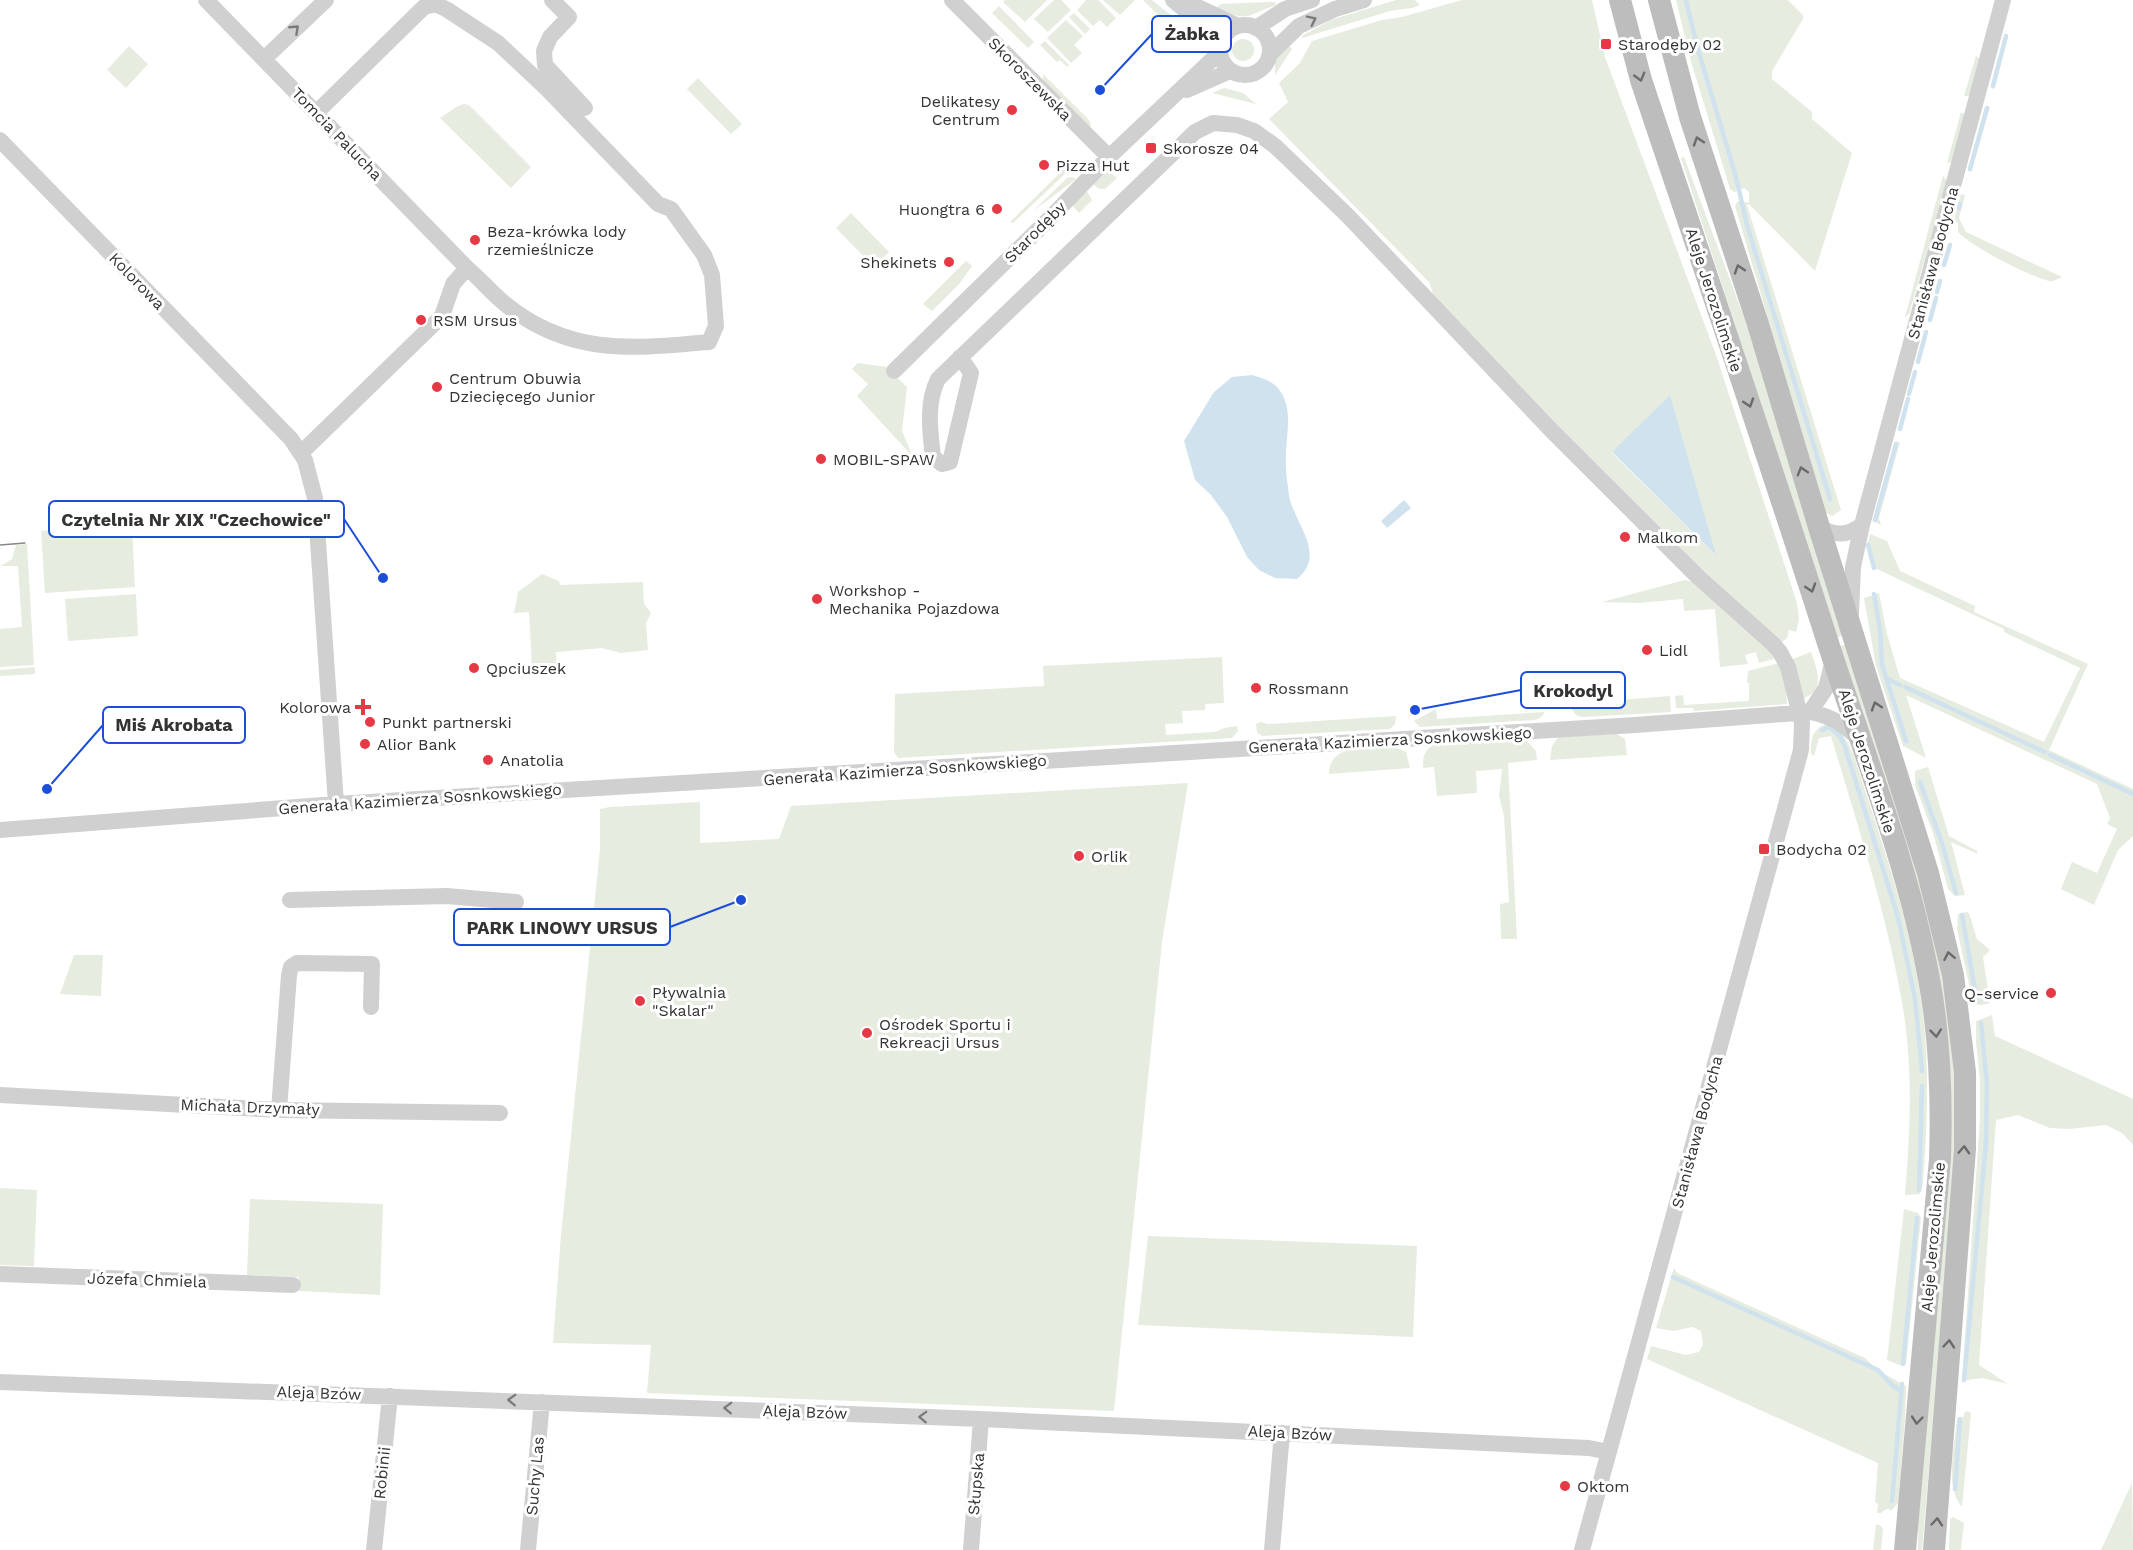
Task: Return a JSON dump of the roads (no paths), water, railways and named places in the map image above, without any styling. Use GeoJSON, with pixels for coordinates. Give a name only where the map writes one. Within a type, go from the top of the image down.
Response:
{"type":"FeatureCollection","features":[{"type":"Feature","properties":{"kind":"main road","name":"Aleje Jerozolimskie"},"geometry":{"type":"LineString","coordinates":[[1620,0],[1641,80],[1861,740],[1916,921],[1933,1005],[1940,1072],[1941,1112],[1937,1205],[1905,1550]]}},
{"type":"Feature","properties":{"kind":"main road","name":"Aleje Jerozolimskie"},"geometry":{"type":"LineString","coordinates":[[1659,0],[1690,117],[1758,324],[1938,909],[1953,975],[1962,1044],[1966,1103],[1965,1149],[1934,1550]]}},
{"type":"Feature","properties":{"kind":"street","name":"Tomcia Palucha"},"geometry":{"type":"LineString","coordinates":[[206,0],[467,268],[505,303],[529,321],[556,334],[578,341],[630,348],[710,342],[716,326],[712,275],[704,255],[671,209],[658,204],[547,88],[498,43],[441,6],[431,3],[424,7],[317,112]]}},
{"type":"Feature","properties":{"kind":"street"},"geometry":{"type":"LineString","coordinates":[[264,59],[326,0]]}},
{"type":"Feature","properties":{"kind":"street"},"geometry":{"type":"LineString","coordinates":[[552,0],[569,17],[550,37],[544,51],[545,65],[585,108]]}},
{"type":"Feature","properties":{"kind":"street","name":"Skoroszewska"},"geometry":{"type":"LineString","coordinates":[[952,0],[1109,157]]}},
{"type":"Feature","properties":{"kind":"street"},"geometry":{"type":"LineString","coordinates":[[1173,0],[1220,47],[1223,63],[1230,71],[1240,75],[1250,75],[1263,67],[1270,54],[1299,26],[1335,9],[1364,0]]}},
{"type":"Feature","properties":{"kind":"street"},"geometry":{"type":"LineString","coordinates":[[1183,0],[1238,26]]}},
{"type":"Feature","properties":{"kind":"street"},"geometry":{"type":"LineString","coordinates":[[1256,28],[1285,9],[1312,0]]}},
{"type":"Feature","properties":{"kind":"street","name":"Stanisława Bodycha"},"geometry":{"type":"LineString","coordinates":[[1851,627],[1853,567],[1862,525],[2003,0]]}},
{"type":"Feature","properties":{"kind":"street"},"geometry":{"type":"LineString","coordinates":[[1220,47],[1228,31],[1247,25],[1256,28],[1268,39],[1270,54]]}},
{"type":"Feature","properties":{"kind":"street","name":"Starodęby"},"geometry":{"type":"LineString","coordinates":[[894,371],[1109,157],[1179,94],[1220,47]]}},
{"type":"Feature","properties":{"kind":"street","name":"Starodęby"},"geometry":{"type":"LineString","coordinates":[[1179,94],[1230,71]]}},
{"type":"Feature","properties":{"kind":"street","name":"Stanisława Bodycha"},"geometry":{"type":"LineString","coordinates":[[956,433],[950,462],[942,464],[933,457],[930,428],[931,399],[938,379],[1195,132],[1213,123],[1237,125],[1254,131],[1275,146],[1348,216],[1543,423],[1697,576],[1780,652],[1788,667],[1804,713],[1801,750],[1582,1550]]}},
{"type":"Feature","properties":{"kind":"street","name":"Kolorowa"},"geometry":{"type":"LineString","coordinates":[[0,140],[291,439],[302,453],[309,470],[315,498],[336,804]]}},
{"type":"Feature","properties":{"kind":"street"},"geometry":{"type":"LineString","coordinates":[[302,453],[440,318],[453,284],[467,268]]}},
{"type":"Feature","properties":{"kind":"street"},"geometry":{"type":"LineString","coordinates":[[930,428],[956,433],[970,373],[960,357]]}},
{"type":"Feature","properties":{"kind":"street"},"geometry":{"type":"LineString","coordinates":[[1819,527],[1839,535],[1862,525]]}},
{"type":"Feature","properties":{"kind":"street"},"geometry":{"type":"LineString","coordinates":[[1804,713],[1826,688],[1833,659]]}},
{"type":"Feature","properties":{"kind":"street","name":"Generała Kazimierza Sosnkowskiego"},"geometry":{"type":"LineString","coordinates":[[0,830],[336,804],[1804,713],[1838,721],[1861,740]]}},
{"type":"Feature","properties":{"kind":"street"},"geometry":{"type":"LineString","coordinates":[[290,900],[447,896],[516,902]]}},
{"type":"Feature","properties":{"kind":"street"},"geometry":{"type":"LineString","coordinates":[[279,1110],[291,968],[297,963],[372,964],[371,1007]]}},
{"type":"Feature","properties":{"kind":"street","name":"Michała Drzymały"},"geometry":{"type":"LineString","coordinates":[[0,1095],[279,1110],[500,1113]]}},
{"type":"Feature","properties":{"kind":"street","name":"Józefa Chmiela"},"geometry":{"type":"LineString","coordinates":[[0,1274],[293,1285]]}},
{"type":"Feature","properties":{"kind":"street","name":"Aleja Bzów"},"geometry":{"type":"LineString","coordinates":[[0,1382],[981,1419],[1589,1448],[1609,1452]]}},
{"type":"Feature","properties":{"kind":"street","name":"Robinii"},"geometry":{"type":"LineString","coordinates":[[374,1550],[390,1396]]}},
{"type":"Feature","properties":{"kind":"street","name":"Suchy Las"},"geometry":{"type":"LineString","coordinates":[[528,1550],[542,1402]]}},
{"type":"Feature","properties":{"kind":"street","name":"Słupska"},"geometry":{"type":"LineString","coordinates":[[971,1550],[981,1419]]}},
{"type":"Feature","properties":{"kind":"street"},"geometry":{"type":"LineString","coordinates":[[1272,1550],[1282,1433]]}},
{"type":"Feature","properties":{"kind":"water"},"geometry":{"type":"Polygon","coordinates":[[[1252,375],[1273,384],[1286,402],[1288,420],[1286,470],[1289,495],[1309,549],[1306,569],[1297,579],[1275,578],[1259,570],[1247,557],[1227,517],[1211,495],[1195,480],[1184,441],[1214,392],[1232,377],[1252,375]]]}},
{"type":"Feature","properties":{"kind":"water"},"geometry":{"type":"Polygon","coordinates":[[[1670,395],[1716,555],[1612,452],[1670,395]]]}},
{"type":"Feature","properties":{"kind":"water"},"geometry":{"type":"Polygon","coordinates":[[[1404,500],[1411,508],[1387,528],[1381,521],[1404,500]]]}},
{"type":"Feature","properties":{"kind":"waterway"},"geometry":{"type":"LineString","coordinates":[[1686,0],[1697,46],[1736,177],[1747,225],[1830,499]]}},
{"type":"Feature","properties":{"kind":"waterway"},"geometry":{"type":"LineString","coordinates":[[1993,86],[2006,36]]}},
{"type":"Feature","properties":{"kind":"waterway"},"geometry":{"type":"LineString","coordinates":[[1970,169],[1987,108]]}},
{"type":"Feature","properties":{"kind":"waterway"},"geometry":{"type":"LineString","coordinates":[[1959,208],[1960,204]]}},
{"type":"Feature","properties":{"kind":"waterway"},"geometry":{"type":"LineString","coordinates":[[1944,265],[1950,245]]}},
{"type":"Feature","properties":{"kind":"waterway"},"geometry":{"type":"LineString","coordinates":[[1937,292],[1940,281]]}},
{"type":"Feature","properties":{"kind":"waterway"},"geometry":{"type":"LineString","coordinates":[[1930,320],[1936,298]]}},
{"type":"Feature","properties":{"kind":"waterway"},"geometry":{"type":"LineString","coordinates":[[1918,362],[1926,332]]}},
{"type":"Feature","properties":{"kind":"waterway"},"geometry":{"type":"LineString","coordinates":[[1909,394],[1915,372]]}},
{"type":"Feature","properties":{"kind":"waterway"},"geometry":{"type":"LineString","coordinates":[[1900,429],[1908,399]]}},
{"type":"Feature","properties":{"kind":"waterway"},"geometry":{"type":"LineString","coordinates":[[1875,520],[1896,444]]}},
{"type":"Feature","properties":{"kind":"waterway"},"geometry":{"type":"LineString","coordinates":[[1868,545],[1874,568]]}},
{"type":"Feature","properties":{"kind":"waterway"},"geometry":{"type":"LineString","coordinates":[[1874,594],[1880,630],[1882,664],[1906,741]]}},
{"type":"Feature","properties":{"kind":"waterway"},"geometry":{"type":"LineString","coordinates":[[1886,678],[1900,685]]}},
{"type":"Feature","properties":{"kind":"waterway"},"geometry":{"type":"LineString","coordinates":[[1905,687],[2045,752]]}},
{"type":"Feature","properties":{"kind":"waterway"},"geometry":{"type":"LineString","coordinates":[[1822,730],[1829,727],[1840,736],[1845,747],[1898,917],[1915,999],[1922,1071]]}},
{"type":"Feature","properties":{"kind":"waterway"},"geometry":{"type":"LineString","coordinates":[[2050,755],[2133,794]]}},
{"type":"Feature","properties":{"kind":"waterway"},"geometry":{"type":"LineString","coordinates":[[1920,782],[1942,843],[1956,893]]}},
{"type":"Feature","properties":{"kind":"waterway"},"geometry":{"type":"LineString","coordinates":[[1962,915],[1977,1002]]}},
{"type":"Feature","properties":{"kind":"waterway"},"geometry":{"type":"LineString","coordinates":[[1964,1380],[1986,1143],[1987,1083],[1981,1023]]}},
{"type":"Feature","properties":{"kind":"waterway"},"geometry":{"type":"LineString","coordinates":[[1919,1190],[1922,1086]]}},
{"type":"Feature","properties":{"kind":"waterway"},"geometry":{"type":"LineString","coordinates":[[1903,1364],[1917,1218]]}},
{"type":"Feature","properties":{"kind":"waterway"},"geometry":{"type":"LineString","coordinates":[[1673,1277],[1878,1370],[1901,1391]]}},
{"type":"Feature","properties":{"kind":"waterway"},"geometry":{"type":"LineString","coordinates":[[1892,1501],[1902,1384]]}},
{"type":"Feature","properties":{"kind":"waterway"},"geometry":{"type":"LineString","coordinates":[[1955,1489],[1960,1419]]}},
{"type":"Feature","properties":{"kind":"tram line"},"geometry":{"type":"LineString","coordinates":[[0,545],[25,543]]}},
{"type":"Feature","properties":{"kind":"place","name":"Starodęby 02"},"geometry":{"type":"Point","coordinates":[1606,44]}},
{"type":"Feature","properties":{"kind":"place","name":"Żabka"},"geometry":{"type":"Point","coordinates":[1100,90]}},
{"type":"Feature","properties":{"kind":"place","name":"Delikatesy Centrum"},"geometry":{"type":"Point","coordinates":[1012,110]}},
{"type":"Feature","properties":{"kind":"place","name":"Skorosze 04"},"geometry":{"type":"Point","coordinates":[1151,148]}},
{"type":"Feature","properties":{"kind":"place","name":"Pizza Hut"},"geometry":{"type":"Point","coordinates":[1044,165]}},
{"type":"Feature","properties":{"kind":"place","name":"Huongtra 6"},"geometry":{"type":"Point","coordinates":[997,209]}},
{"type":"Feature","properties":{"kind":"place","name":"Beza-krówka lody rzemieślnicze"},"geometry":{"type":"Point","coordinates":[475,240]}},
{"type":"Feature","properties":{"kind":"place","name":"Shekinets"},"geometry":{"type":"Point","coordinates":[949,262]}},
{"type":"Feature","properties":{"kind":"place","name":"RSM Ursus"},"geometry":{"type":"Point","coordinates":[421,320]}},
{"type":"Feature","properties":{"kind":"place","name":"Centrum Obuwia Dziecięcego Junior"},"geometry":{"type":"Point","coordinates":[437,387]}},
{"type":"Feature","properties":{"kind":"place","name":"MOBIL-SPAW"},"geometry":{"type":"Point","coordinates":[821,459]}},
{"type":"Feature","properties":{"kind":"place","name":"Malkom"},"geometry":{"type":"Point","coordinates":[1625,537]}},
{"type":"Feature","properties":{"kind":"place","name":"Czytelnia Nr XIX \"Czechowice\""},"geometry":{"type":"Point","coordinates":[383,578]}},
{"type":"Feature","properties":{"kind":"place","name":"Workshop - Mechanika Pojazdowa"},"geometry":{"type":"Point","coordinates":[817,599]}},
{"type":"Feature","properties":{"kind":"place","name":"Lidl"},"geometry":{"type":"Point","coordinates":[1647,650]}},
{"type":"Feature","properties":{"kind":"place","name":"Qpciuszek"},"geometry":{"type":"Point","coordinates":[474,668]}},
{"type":"Feature","properties":{"kind":"place","name":"Rossmann"},"geometry":{"type":"Point","coordinates":[1256,688]}},
{"type":"Feature","properties":{"kind":"place","name":"Kolorowa"},"geometry":{"type":"Point","coordinates":[363,707]}},
{"type":"Feature","properties":{"kind":"place","name":"Krokodyl"},"geometry":{"type":"Point","coordinates":[1415,710]}},
{"type":"Feature","properties":{"kind":"place","name":"Punkt partnerski"},"geometry":{"type":"Point","coordinates":[370,722]}},
{"type":"Feature","properties":{"kind":"place","name":"Alior Bank"},"geometry":{"type":"Point","coordinates":[365,744]}},
{"type":"Feature","properties":{"kind":"place","name":"Anatolia"},"geometry":{"type":"Point","coordinates":[488,760]}},
{"type":"Feature","properties":{"kind":"place","name":"Miś Akrobata"},"geometry":{"type":"Point","coordinates":[47,789]}},
{"type":"Feature","properties":{"kind":"place","name":"Bodycha 02"},"geometry":{"type":"Point","coordinates":[1764,849]}},
{"type":"Feature","properties":{"kind":"place","name":"Orlik"},"geometry":{"type":"Point","coordinates":[1079,856]}},
{"type":"Feature","properties":{"kind":"place","name":"PARK LINOWY URSUS"},"geometry":{"type":"Point","coordinates":[741,900]}},
{"type":"Feature","properties":{"kind":"place","name":"Q-service"},"geometry":{"type":"Point","coordinates":[2051,993]}},
{"type":"Feature","properties":{"kind":"place","name":"Pływalnia \"Skalar\""},"geometry":{"type":"Point","coordinates":[640,1001]}},
{"type":"Feature","properties":{"kind":"place","name":"Ośrodek Sportu i Rekreacji Ursus"},"geometry":{"type":"Point","coordinates":[867,1033]}},
{"type":"Feature","properties":{"kind":"place","name":"Oktom"},"geometry":{"type":"Point","coordinates":[1565,1486]}}]}
